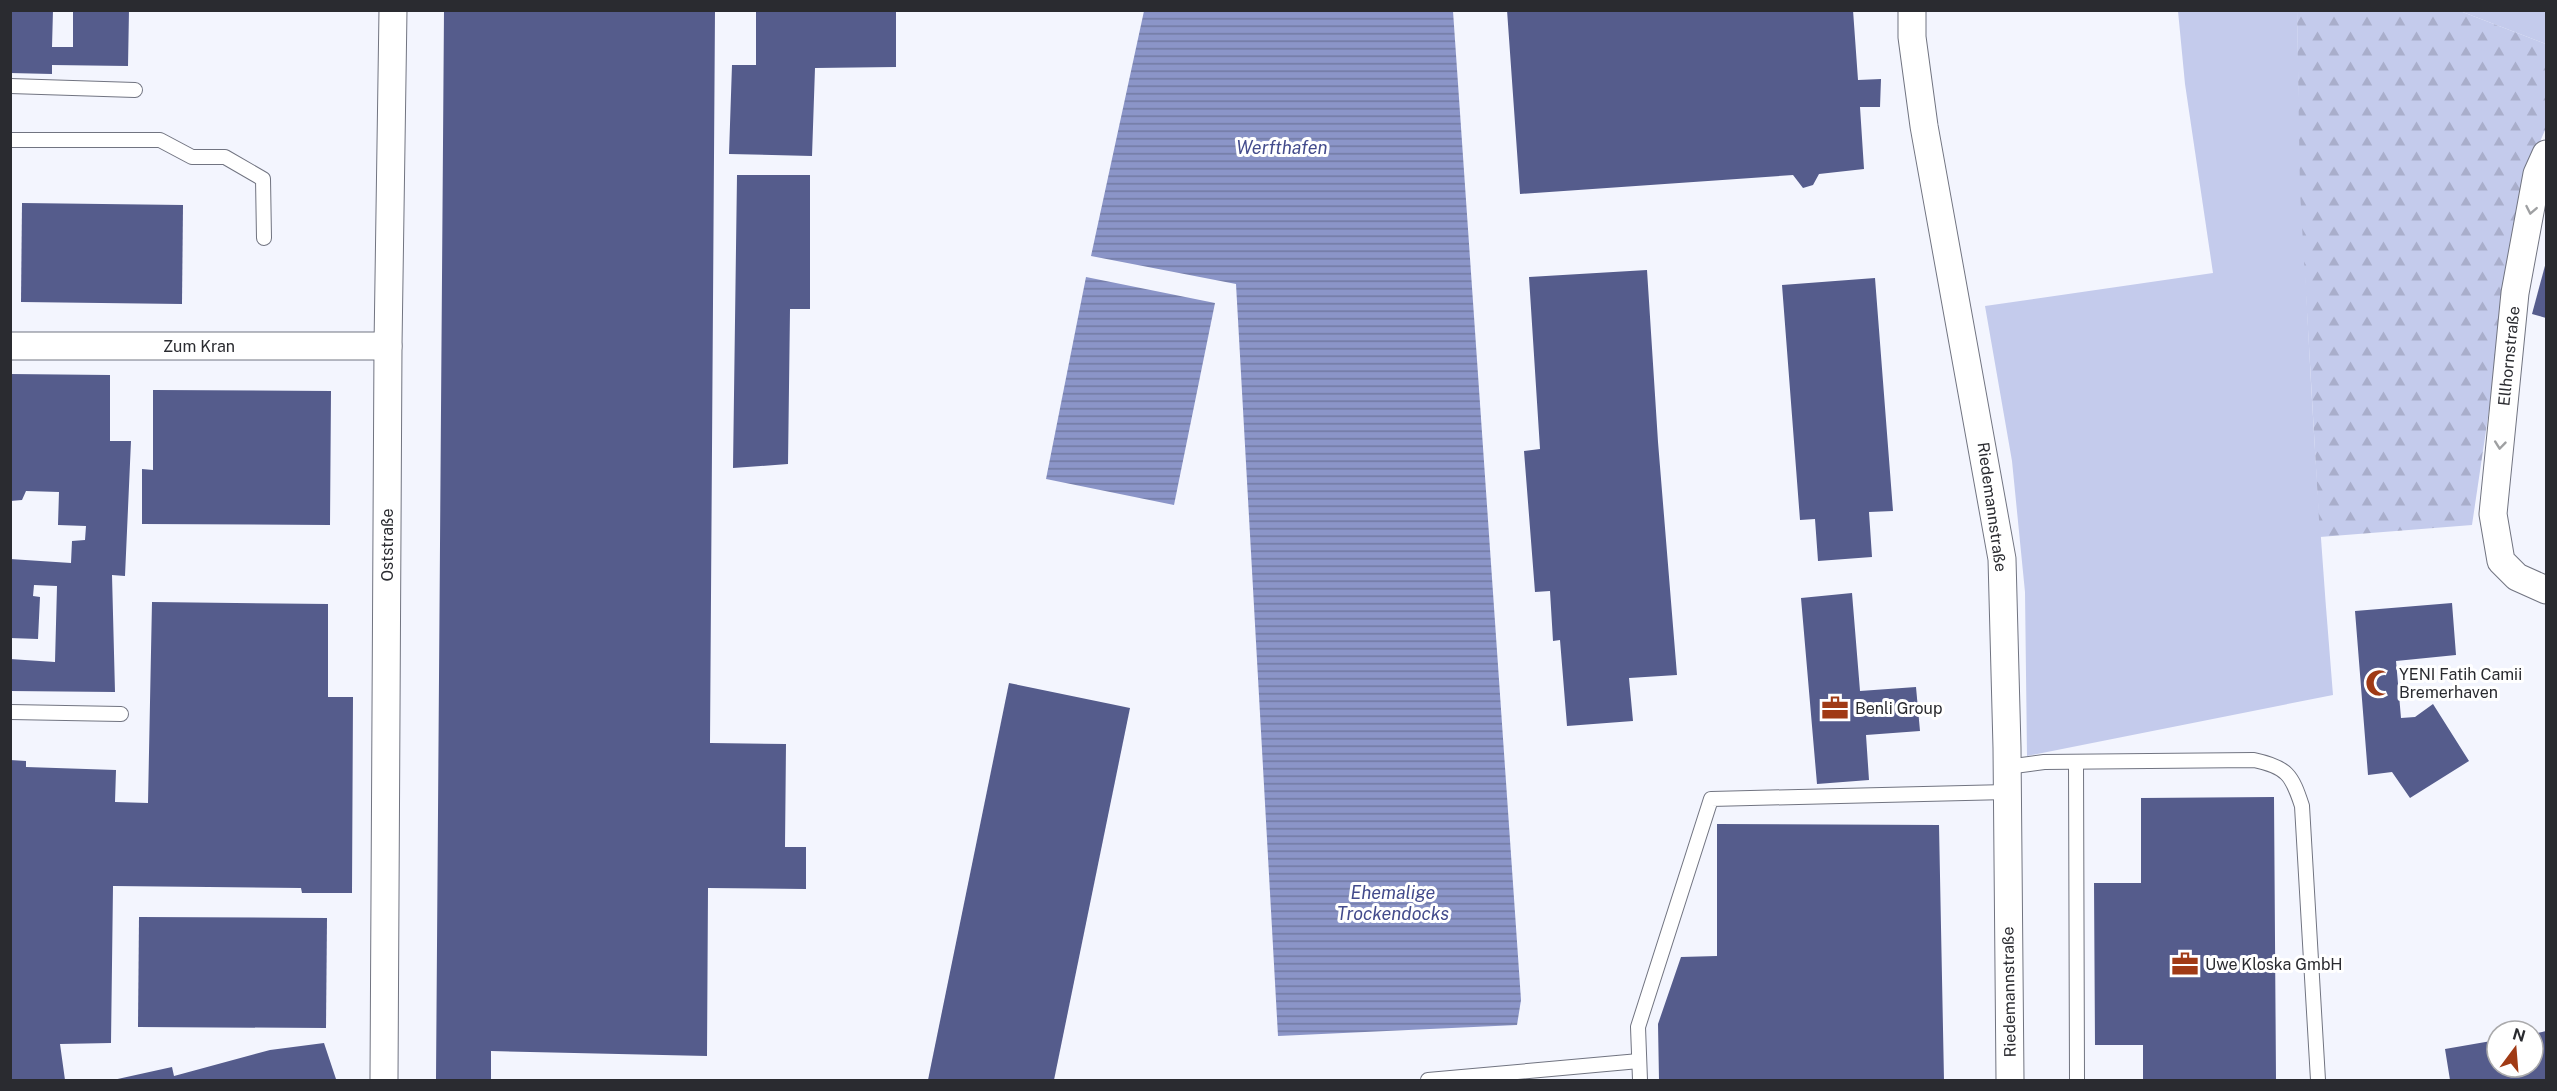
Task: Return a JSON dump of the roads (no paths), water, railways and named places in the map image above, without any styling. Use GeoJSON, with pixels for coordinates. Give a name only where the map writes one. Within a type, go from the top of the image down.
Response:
{"type":"FeatureCollection","features":[{"type":"Feature","properties":{"kind":"street","name":"Oststraße"},"geometry":{"type":"LineString","coordinates":[[384,1080],[388,346],[393,10]]}},
{"type":"Feature","properties":{"kind":"street","name":"Riedemannstraße"},"geometry":{"type":"LineString","coordinates":[[1912,10],[1912,37],[1924,126],[2002,559],[2010,1080]]}},
{"type":"Feature","properties":{"kind":"street","name":"Ellhornstraße"},"geometry":{"type":"LineString","coordinates":[[2547,154],[2537,174],[2515,293],[2493,514],[2501,561],[2517,577],[2547,590]]}},
{"type":"Feature","properties":{"kind":"street","name":"Zum Kran"},"geometry":{"type":"LineString","coordinates":[[10,346],[388,346]]}},
{"type":"Feature","properties":{"kind":"lane"},"geometry":{"type":"LineString","coordinates":[[10,86],[135,90]]}},
{"type":"Feature","properties":{"kind":"lane"},"geometry":{"type":"LineString","coordinates":[[10,140],[160,140],[192,158],[225,157],[263,180],[264,238]]}},
{"type":"Feature","properties":{"kind":"lane"},"geometry":{"type":"LineString","coordinates":[[10,712],[121,714]]}},
{"type":"Feature","properties":{"kind":"lane"},"geometry":{"type":"LineString","coordinates":[[1640,1080],[1638,1027],[1711,800],[2007,779],[2044,762],[2254,760],[2272,764],[2286,772],[2295,784],[2302,806],[2318,1080]]}},
{"type":"Feature","properties":{"kind":"lane"},"geometry":{"type":"LineString","coordinates":[[2076,762],[2077,1080]]}},
{"type":"Feature","properties":{"kind":"lane"},"geometry":{"type":"LineString","coordinates":[[1428,1080],[1639,1061]]}},
{"type":"Feature","properties":{"kind":"water","name":"Ehemalige Trockendocks"},"geometry":{"type":"Polygon","coordinates":[[[1144,11],[1453,11],[1521,1000],[1517,1025],[1278,1036],[1236,284],[1091,256],[1144,11]]]}},
{"type":"Feature","properties":{"kind":"water"},"geometry":{"type":"Polygon","coordinates":[[[1086,277],[1215,303],[1174,505],[1046,479],[1086,277]]]}},
{"type":"Feature","properties":{"kind":"place","name":"YENI Fatih Camii Bremerhaven"},"geometry":{"type":"Point","coordinates":[2379,683]}},
{"type":"Feature","properties":{"kind":"place","name":"Benli Group"},"geometry":{"type":"Point","coordinates":[1835,708]}},
{"type":"Feature","properties":{"kind":"place","name":"Uwe Kloska GmbH"},"geometry":{"type":"Point","coordinates":[2185,964]}},
{"type":"Feature","properties":{"kind":"water label","name":"Werfthafen"},"geometry":{"type":"Point","coordinates":[1282,147]}}]}
